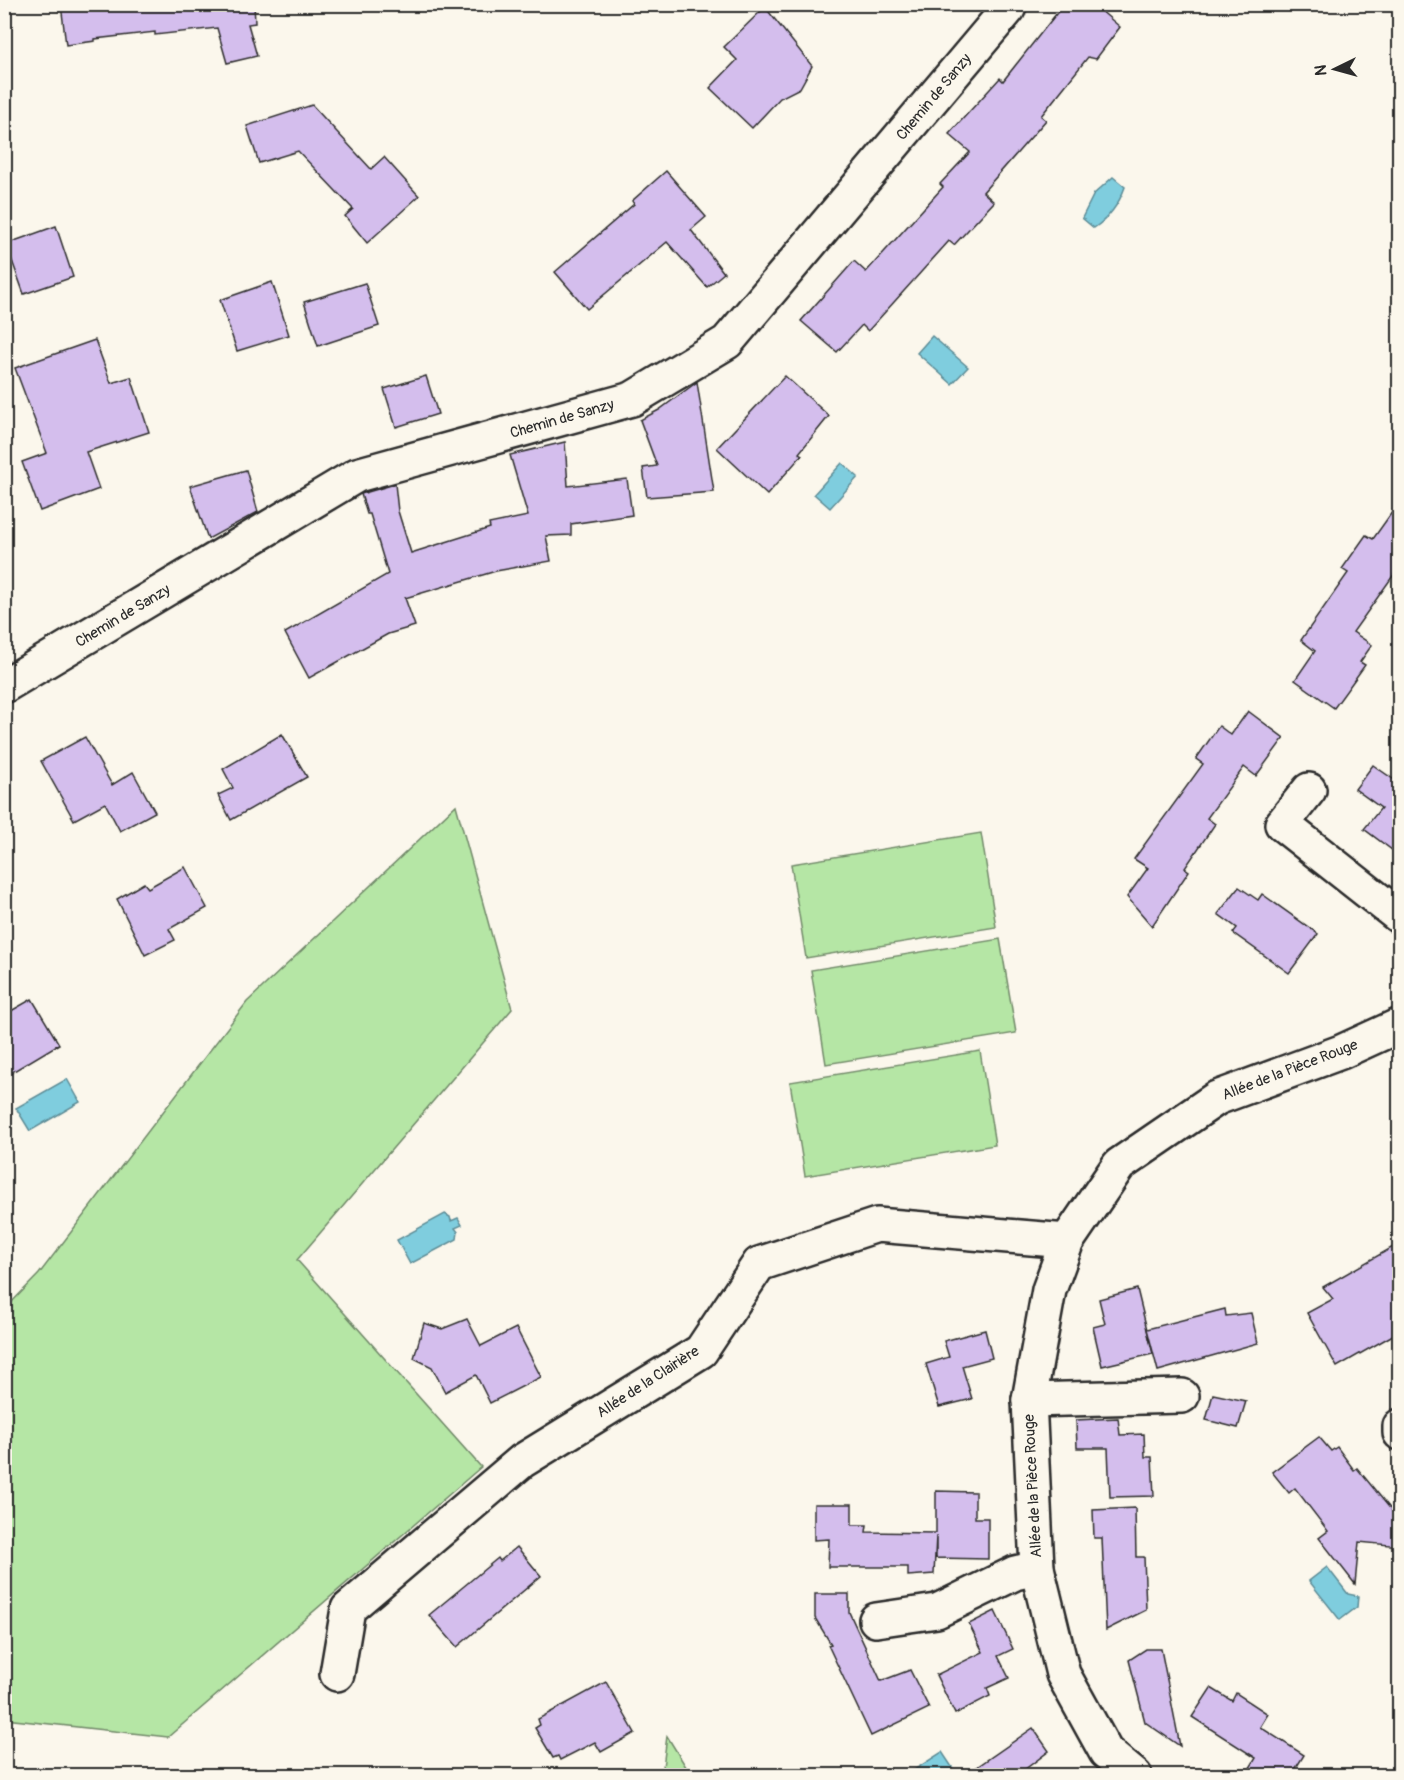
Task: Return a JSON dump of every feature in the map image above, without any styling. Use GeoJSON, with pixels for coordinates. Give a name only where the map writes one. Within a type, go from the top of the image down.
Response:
{"type":"FeatureCollection","features":[{"type":"Feature","properties":{"kind":"street","name":"Chemin de Sanzy"},"geometry":{"type":"LineString","coordinates":[[4,686],[357,475],[632,399],[727,342],[1010,4]]}},
{"type":"Feature","properties":{"kind":"street"},"geometry":{"type":"LineString","coordinates":[[1309,790],[1282,824],[1400,917]]}},
{"type":"Feature","properties":{"kind":"street","name":"Allée de la Pièce Rouge"},"geometry":{"type":"LineString","coordinates":[[1135,1776],[1106,1752],[1063,1674],[1037,1568],[1029,1400],[1049,1290],[1067,1241],[1119,1165],[1217,1098],[1341,1052],[1400,1025]]}},
{"type":"Feature","properties":{"kind":"street","name":"Allée de la Clairière"},"geometry":{"type":"LineString","coordinates":[[337,1674],[348,1609],[522,1461],[701,1351],[759,1264],[877,1225],[1067,1241]]}},
{"type":"Feature","properties":{"kind":"street"},"geometry":{"type":"LineString","coordinates":[[1029,1400],[1182,1396]]}},
{"type":"Feature","properties":{"kind":"street"},"geometry":{"type":"LineString","coordinates":[[1400,1426],[1400,1434]]}},
{"type":"Feature","properties":{"kind":"street","name":"Allée de la Pièce Rouge"},"geometry":{"type":"LineString","coordinates":[[876,1620],[938,1611],[1015,1573],[1037,1568]]}},
{"type":"Feature","properties":{"kind":"green space"},"geometry":{"type":"Polygon","coordinates":[[[456,805],[512,1009],[297,1260],[481,1467],[168,1737],[5,1719],[5,1309],[39,1274],[247,1002],[456,805]]]}},
{"type":"Feature","properties":{"kind":"green space"},"geometry":{"type":"Polygon","coordinates":[[[981,833],[996,927],[806,958],[791,864],[981,833]]]}},
{"type":"Feature","properties":{"kind":"green space"},"geometry":{"type":"Polygon","coordinates":[[[1000,939],[1016,1033],[826,1064],[811,970],[1000,939]]]}},
{"type":"Feature","properties":{"kind":"green space"},"geometry":{"type":"Polygon","coordinates":[[[980,1051],[995,1145],[805,1176],[790,1082],[980,1051]]]}},
{"type":"Feature","properties":{"kind":"green space"},"geometry":{"type":"Polygon","coordinates":[[[667,1736],[691,1775],[662,1775],[667,1736]]]}},
{"type":"Feature","properties":{"kind":"water"},"geometry":{"type":"Polygon","coordinates":[[[1113,177],[1125,187],[1113,210],[1094,228],[1082,218],[1094,194],[1113,177]]]}},
{"type":"Feature","properties":{"kind":"water"},"geometry":{"type":"Polygon","coordinates":[[[932,336],[968,367],[952,384],[917,353],[932,336]]]}},
{"type":"Feature","properties":{"kind":"water"},"geometry":{"type":"Polygon","coordinates":[[[842,463],[858,477],[830,508],[814,494],[842,463]]]}},
{"type":"Feature","properties":{"kind":"water"},"geometry":{"type":"Polygon","coordinates":[[[67,1079],[80,1102],[30,1131],[16,1108],[67,1079]]]}},
{"type":"Feature","properties":{"kind":"water"},"geometry":{"type":"Polygon","coordinates":[[[445,1214],[450,1217],[451,1221],[458,1218],[462,1225],[455,1228],[458,1232],[457,1239],[410,1264],[397,1240],[445,1214]]]}},
{"type":"Feature","properties":{"kind":"water"},"geometry":{"type":"Polygon","coordinates":[[[1327,1567],[1348,1594],[1358,1596],[1357,1607],[1340,1620],[1309,1581],[1327,1567]]]}},
{"type":"Feature","properties":{"kind":"water"},"geometry":{"type":"Polygon","coordinates":[[[942,1752],[954,1770],[945,1775],[911,1775],[914,1770],[942,1752]]]}},
{"type":"Feature","properties":{"kind":"building"},"geometry":{"type":"Polygon","coordinates":[[[61,4],[254,4],[255,23],[248,24],[257,56],[227,63],[217,28],[155,35],[155,32],[66,45],[61,4]]]}},
{"type":"Feature","properties":{"kind":"building"},"geometry":{"type":"Polygon","coordinates":[[[1064,4],[1093,4],[1120,27],[1096,59],[1088,57],[1041,116],[1046,120],[983,192],[994,202],[954,245],[949,241],[868,331],[862,325],[837,352],[801,321],[854,261],[866,272],[943,187],[940,184],[970,152],[949,134],[1000,78],[1003,81],[1064,4]]]}},
{"type":"Feature","properties":{"kind":"building"},"geometry":{"type":"Polygon","coordinates":[[[765,7],[812,66],[800,88],[780,98],[752,128],[710,88],[737,60],[724,47],[765,7]]]}},
{"type":"Feature","properties":{"kind":"building"},"geometry":{"type":"Polygon","coordinates":[[[312,105],[371,169],[384,157],[419,196],[367,243],[345,216],[353,209],[298,151],[259,163],[247,126],[312,105]]]}},
{"type":"Feature","properties":{"kind":"building"},"geometry":{"type":"Polygon","coordinates":[[[666,171],[706,217],[691,230],[724,273],[707,287],[667,242],[587,309],[555,272],[634,204],[632,201],[666,171]]]}},
{"type":"Feature","properties":{"kind":"building"},"geometry":{"type":"Polygon","coordinates":[[[56,226],[73,277],[24,294],[6,244],[56,226]]]}},
{"type":"Feature","properties":{"kind":"building"},"geometry":{"type":"Polygon","coordinates":[[[272,282],[289,335],[237,351],[220,300],[272,282]]]}},
{"type":"Feature","properties":{"kind":"building"},"geometry":{"type":"Polygon","coordinates":[[[365,283],[379,326],[318,346],[304,302],[365,283]]]}},
{"type":"Feature","properties":{"kind":"building"},"geometry":{"type":"Polygon","coordinates":[[[95,340],[111,383],[131,377],[149,432],[86,452],[99,489],[40,511],[22,462],[47,453],[15,368],[95,340]]]}},
{"type":"Feature","properties":{"kind":"building"},"geometry":{"type":"Polygon","coordinates":[[[426,376],[438,414],[396,427],[384,389],[426,376]]]}},
{"type":"Feature","properties":{"kind":"building"},"geometry":{"type":"Polygon","coordinates":[[[785,376],[829,416],[799,453],[802,455],[767,495],[717,448],[785,376]]]}},
{"type":"Feature","properties":{"kind":"building"},"geometry":{"type":"Polygon","coordinates":[[[697,382],[714,492],[647,497],[643,468],[657,466],[640,420],[659,410],[697,382]]]}},
{"type":"Feature","properties":{"kind":"building"},"geometry":{"type":"Polygon","coordinates":[[[565,442],[568,486],[627,479],[632,515],[571,524],[571,535],[546,536],[551,561],[496,571],[405,598],[415,626],[388,634],[309,678],[285,633],[388,574],[370,514],[367,514],[361,494],[395,484],[398,511],[411,553],[490,528],[489,524],[528,516],[510,455],[565,442]]]}},
{"type":"Feature","properties":{"kind":"building"},"geometry":{"type":"Polygon","coordinates":[[[246,470],[258,512],[208,539],[190,486],[246,470]]]}},
{"type":"Feature","properties":{"kind":"building"},"geometry":{"type":"Polygon","coordinates":[[[1400,501],[1400,566],[1353,632],[1372,645],[1360,662],[1365,665],[1334,708],[1295,680],[1315,651],[1301,640],[1348,573],[1342,569],[1366,535],[1373,539],[1400,501]]]}},
{"type":"Feature","properties":{"kind":"building"},"geometry":{"type":"Polygon","coordinates":[[[1248,711],[1284,738],[1256,776],[1244,767],[1207,818],[1215,824],[1185,868],[1189,871],[1152,926],[1127,897],[1148,868],[1134,859],[1203,764],[1196,759],[1219,726],[1231,735],[1248,711]]]}},
{"type":"Feature","properties":{"kind":"building"},"geometry":{"type":"Polygon","coordinates":[[[282,734],[307,777],[231,820],[218,795],[233,788],[223,769],[282,734]]]}},
{"type":"Feature","properties":{"kind":"building"},"geometry":{"type":"Polygon","coordinates":[[[85,737],[112,785],[133,772],[155,812],[120,831],[105,803],[74,820],[41,761],[85,737]]]}},
{"type":"Feature","properties":{"kind":"building"},"geometry":{"type":"Polygon","coordinates":[[[1373,765],[1400,784],[1400,856],[1364,829],[1381,808],[1355,789],[1373,765]]]}},
{"type":"Feature","properties":{"kind":"building"},"geometry":{"type":"Polygon","coordinates":[[[185,867],[207,908],[169,929],[175,940],[145,955],[117,899],[144,883],[148,888],[185,867]]]}},
{"type":"Feature","properties":{"kind":"building"},"geometry":{"type":"Polygon","coordinates":[[[1239,887],[1258,900],[1262,894],[1318,934],[1289,973],[1233,933],[1237,928],[1218,914],[1239,887]]]}},
{"type":"Feature","properties":{"kind":"building"},"geometry":{"type":"Polygon","coordinates":[[[32,999],[59,1044],[4,1077],[4,1015],[32,999]]]}},
{"type":"Feature","properties":{"kind":"building"},"geometry":{"type":"Polygon","coordinates":[[[1400,1243],[1400,1331],[1337,1367],[1307,1313],[1333,1299],[1323,1287],[1400,1243]]]}},
{"type":"Feature","properties":{"kind":"building"},"geometry":{"type":"Polygon","coordinates":[[[1137,1289],[1153,1354],[1102,1366],[1093,1327],[1105,1324],[1099,1299],[1137,1289]]]}},
{"type":"Feature","properties":{"kind":"building"},"geometry":{"type":"Polygon","coordinates":[[[1225,1309],[1226,1316],[1251,1313],[1258,1343],[1158,1371],[1147,1329],[1225,1309]]]}},
{"type":"Feature","properties":{"kind":"building"},"geometry":{"type":"Polygon","coordinates":[[[467,1319],[481,1346],[516,1328],[541,1377],[490,1403],[476,1375],[445,1392],[432,1367],[414,1358],[424,1323],[442,1329],[467,1319]]]}},
{"type":"Feature","properties":{"kind":"building"},"geometry":{"type":"Polygon","coordinates":[[[985,1330],[992,1358],[962,1366],[972,1399],[939,1407],[926,1364],[949,1357],[944,1341],[985,1330]]]}},
{"type":"Feature","properties":{"kind":"building"},"geometry":{"type":"Polygon","coordinates":[[[1213,1394],[1246,1401],[1238,1428],[1206,1420],[1213,1394]]]}},
{"type":"Feature","properties":{"kind":"building"},"geometry":{"type":"Polygon","coordinates":[[[1118,1418],[1120,1435],[1144,1434],[1145,1457],[1152,1457],[1154,1496],[1110,1497],[1108,1448],[1077,1448],[1076,1420],[1118,1418]]]}},
{"type":"Feature","properties":{"kind":"building"},"geometry":{"type":"Polygon","coordinates":[[[1319,1437],[1331,1451],[1337,1447],[1354,1470],[1357,1468],[1393,1512],[1400,1513],[1400,1546],[1359,1542],[1355,1584],[1319,1538],[1328,1531],[1295,1488],[1289,1493],[1272,1472],[1319,1437]]]}},
{"type":"Feature","properties":{"kind":"building"},"geometry":{"type":"Polygon","coordinates":[[[936,1491],[975,1492],[975,1518],[988,1518],[988,1559],[936,1558],[936,1536],[934,1574],[908,1576],[908,1567],[828,1567],[829,1539],[814,1540],[814,1504],[852,1504],[852,1525],[867,1525],[866,1532],[936,1533],[936,1491]]]}},
{"type":"Feature","properties":{"kind":"building"},"geometry":{"type":"Polygon","coordinates":[[[1135,1508],[1136,1557],[1144,1557],[1146,1610],[1106,1630],[1102,1538],[1094,1538],[1093,1510],[1135,1508]]]}},
{"type":"Feature","properties":{"kind":"building"},"geometry":{"type":"Polygon","coordinates":[[[517,1547],[541,1576],[457,1647],[429,1615],[498,1558],[500,1561],[517,1547]]]}},
{"type":"Feature","properties":{"kind":"building"},"geometry":{"type":"Polygon","coordinates":[[[815,1594],[849,1594],[849,1612],[881,1681],[910,1670],[929,1708],[871,1736],[828,1645],[831,1644],[815,1618],[815,1594]]]}},
{"type":"Feature","properties":{"kind":"building"},"geometry":{"type":"Polygon","coordinates":[[[995,1611],[1013,1649],[998,1656],[1009,1678],[987,1688],[990,1696],[955,1714],[936,1675],[983,1652],[969,1624],[995,1611]]]}},
{"type":"Feature","properties":{"kind":"building"},"geometry":{"type":"Polygon","coordinates":[[[1146,1649],[1161,1649],[1180,1746],[1145,1722],[1129,1660],[1146,1649]]]}},
{"type":"Feature","properties":{"kind":"building"},"geometry":{"type":"Polygon","coordinates":[[[606,1682],[635,1733],[601,1752],[595,1742],[560,1760],[558,1756],[553,1758],[535,1728],[540,1725],[538,1719],[606,1682]]]}},
{"type":"Feature","properties":{"kind":"building"},"geometry":{"type":"Polygon","coordinates":[[[1211,1688],[1232,1701],[1236,1693],[1268,1714],[1260,1727],[1304,1755],[1291,1776],[1245,1776],[1256,1758],[1192,1717],[1211,1688]]]}},
{"type":"Feature","properties":{"kind":"building"},"geometry":{"type":"Polygon","coordinates":[[[1033,1728],[1049,1751],[1016,1776],[964,1776],[1033,1728]]]}}]}
